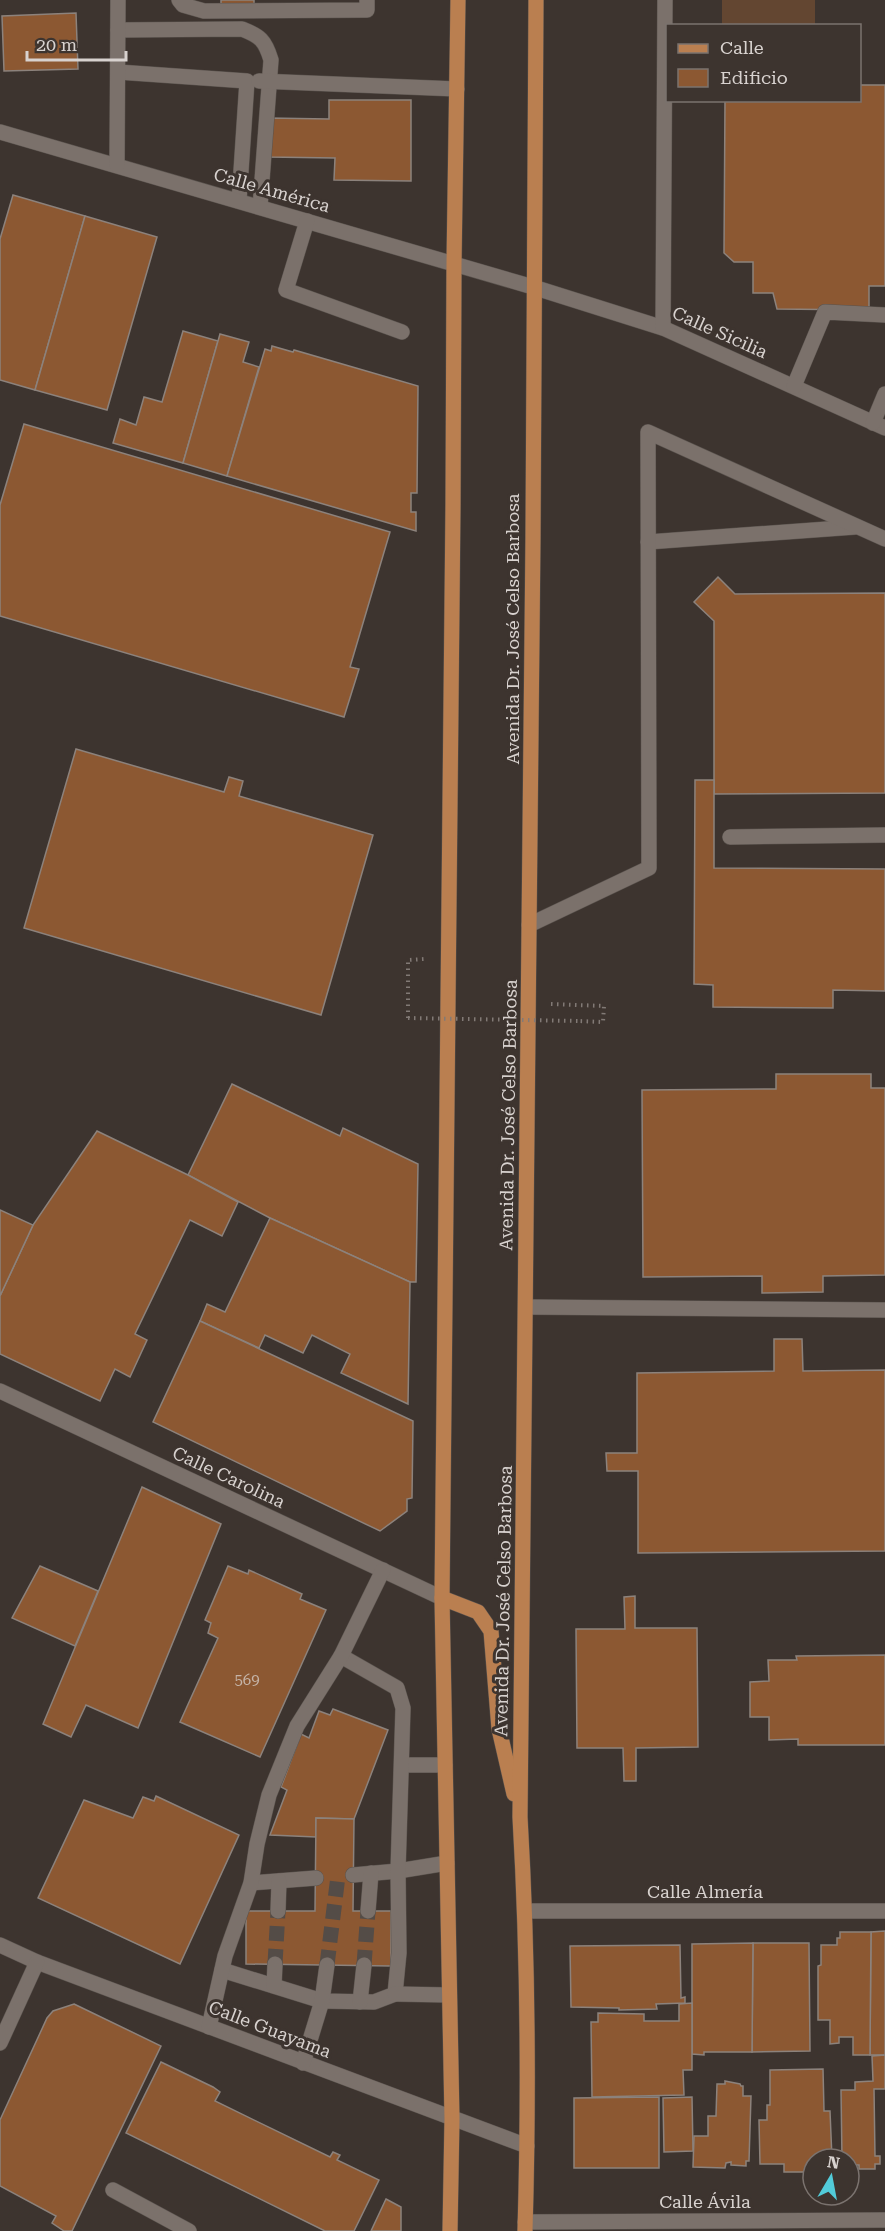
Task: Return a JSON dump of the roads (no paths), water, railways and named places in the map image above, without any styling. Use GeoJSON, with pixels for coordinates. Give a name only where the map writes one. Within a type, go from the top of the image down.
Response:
{"type":"FeatureCollection","features":[{"type":"Feature","properties":{"kind":"main road"},"geometry":{"type":"LineString","coordinates":[[450,2231],[452,2120],[442,1598],[458,0]]}},
{"type":"Feature","properties":{"kind":"main road","name":"Avenida Dr. José Celso Barbosa"},"geometry":{"type":"LineString","coordinates":[[525,2226],[526,1911],[520,1817],[536,0]]}},
{"type":"Feature","properties":{"kind":"main road"},"geometry":{"type":"LineString","coordinates":[[442,1598],[478,1612],[491,1631],[499,1729],[520,1817]]}},
{"type":"Feature","properties":{"kind":"street"},"geometry":{"type":"LineString","coordinates":[[117,165],[118,0]]}},
{"type":"Feature","properties":{"kind":"street"},"geometry":{"type":"LineString","coordinates":[[179,0],[183,5],[204,11],[367,5]]}},
{"type":"Feature","properties":{"kind":"street"},"geometry":{"type":"LineString","coordinates":[[663,328],[665,0]]}},
{"type":"Feature","properties":{"kind":"street"},"geometry":{"type":"LineString","coordinates":[[118,30],[242,29],[258,35],[267,48],[271,60],[260,207]]}},
{"type":"Feature","properties":{"kind":"street"},"geometry":{"type":"LineString","coordinates":[[118,72],[248,81],[457,89]]}},
{"type":"Feature","properties":{"kind":"street"},"geometry":{"type":"LineString","coordinates":[[238,201],[248,81]]}},
{"type":"Feature","properties":{"kind":"street","name":"Calle América"},"geometry":{"type":"LineString","coordinates":[[0,132],[533,287]]}},
{"type":"Feature","properties":{"kind":"street"},"geometry":{"type":"LineString","coordinates":[[306,220],[286,290],[402,332]]}},
{"type":"Feature","properties":{"kind":"street","name":"Calle Sicilia"},"geometry":{"type":"LineString","coordinates":[[533,287],[663,328],[879,425]]}},
{"type":"Feature","properties":{"kind":"street"},"geometry":{"type":"LineString","coordinates":[[794,386],[825,312],[885,315]]}},
{"type":"Feature","properties":{"kind":"street"},"geometry":{"type":"LineString","coordinates":[[879,425],[885,394]]}},
{"type":"Feature","properties":{"kind":"street"},"geometry":{"type":"LineString","coordinates":[[529,925],[649,868],[648,432],[885,539]]}},
{"type":"Feature","properties":{"kind":"street"},"geometry":{"type":"LineString","coordinates":[[648,542],[856,526]]}},
{"type":"Feature","properties":{"kind":"street"},"geometry":{"type":"LineString","coordinates":[[730,837],[885,835]]}},
{"type":"Feature","properties":{"kind":"street"},"geometry":{"type":"LineString","coordinates":[[525,1307],[885,1310]]}},
{"type":"Feature","properties":{"kind":"street","name":"Calle Carolina"},"geometry":{"type":"LineString","coordinates":[[0,1391],[442,1598]]}},
{"type":"Feature","properties":{"kind":"street"},"geometry":{"type":"LineString","coordinates":[[209,2027],[222,1970],[251,1883],[257,1844],[273,1785],[297,1726],[341,1656],[383,1570]]}},
{"type":"Feature","properties":{"kind":"street"},"geometry":{"type":"LineString","coordinates":[[341,1656],[397,1688],[402,1708],[398,1871],[399,1953],[395,1994]]}},
{"type":"Feature","properties":{"kind":"street"},"geometry":{"type":"LineString","coordinates":[[402,1765],[445,1765]]}},
{"type":"Feature","properties":{"kind":"street"},"geometry":{"type":"LineString","coordinates":[[354,1875],[447,1863]]}},
{"type":"Feature","properties":{"kind":"street"},"geometry":{"type":"LineString","coordinates":[[368,1911],[371,1873]]}},
{"type":"Feature","properties":{"kind":"street"},"geometry":{"type":"LineString","coordinates":[[251,1883],[316,1878]]}},
{"type":"Feature","properties":{"kind":"street"},"geometry":{"type":"LineString","coordinates":[[278,1911],[279,1881]]}},
{"type":"Feature","properties":{"kind":"street","name":"Calle Almería"},"geometry":{"type":"LineString","coordinates":[[526,1911],[885,1911]]}},
{"type":"Feature","properties":{"kind":"street","name":"Calle Guayama"},"geometry":{"type":"LineString","coordinates":[[0,1945],[37,1962],[452,2120],[527,2146]]}},
{"type":"Feature","properties":{"kind":"street"},"geometry":{"type":"LineString","coordinates":[[0,2043],[37,1962]]}},
{"type":"Feature","properties":{"kind":"street"},"geometry":{"type":"LineString","coordinates":[[274,1986],[275,1964]]}},
{"type":"Feature","properties":{"kind":"street"},"geometry":{"type":"LineString","coordinates":[[303,2063],[322,2001],[327,1965]]}},
{"type":"Feature","properties":{"kind":"street"},"geometry":{"type":"LineString","coordinates":[[360,2002],[364,1965]]}},
{"type":"Feature","properties":{"kind":"street"},"geometry":{"type":"LineString","coordinates":[[222,1970],[322,2001],[374,2002],[395,1994],[450,1995]]}},
{"type":"Feature","properties":{"kind":"street"},"geometry":{"type":"LineString","coordinates":[[113,2190],[189,2231]]}},
{"type":"Feature","properties":{"kind":"street","name":"Calle Ávila"},"geometry":{"type":"LineString","coordinates":[[525,2226],[885,2220]]}},
{"type":"Feature","properties":{"kind":"tunnel"},"geometry":{"type":"LineString","coordinates":[[327,1965],[338,1876]]}},
{"type":"Feature","properties":{"kind":"tunnel"},"geometry":{"type":"LineString","coordinates":[[275,1964],[278,1911]]}},
{"type":"Feature","properties":{"kind":"tunnel"},"geometry":{"type":"LineString","coordinates":[[364,1965],[368,1911]]}}]}
